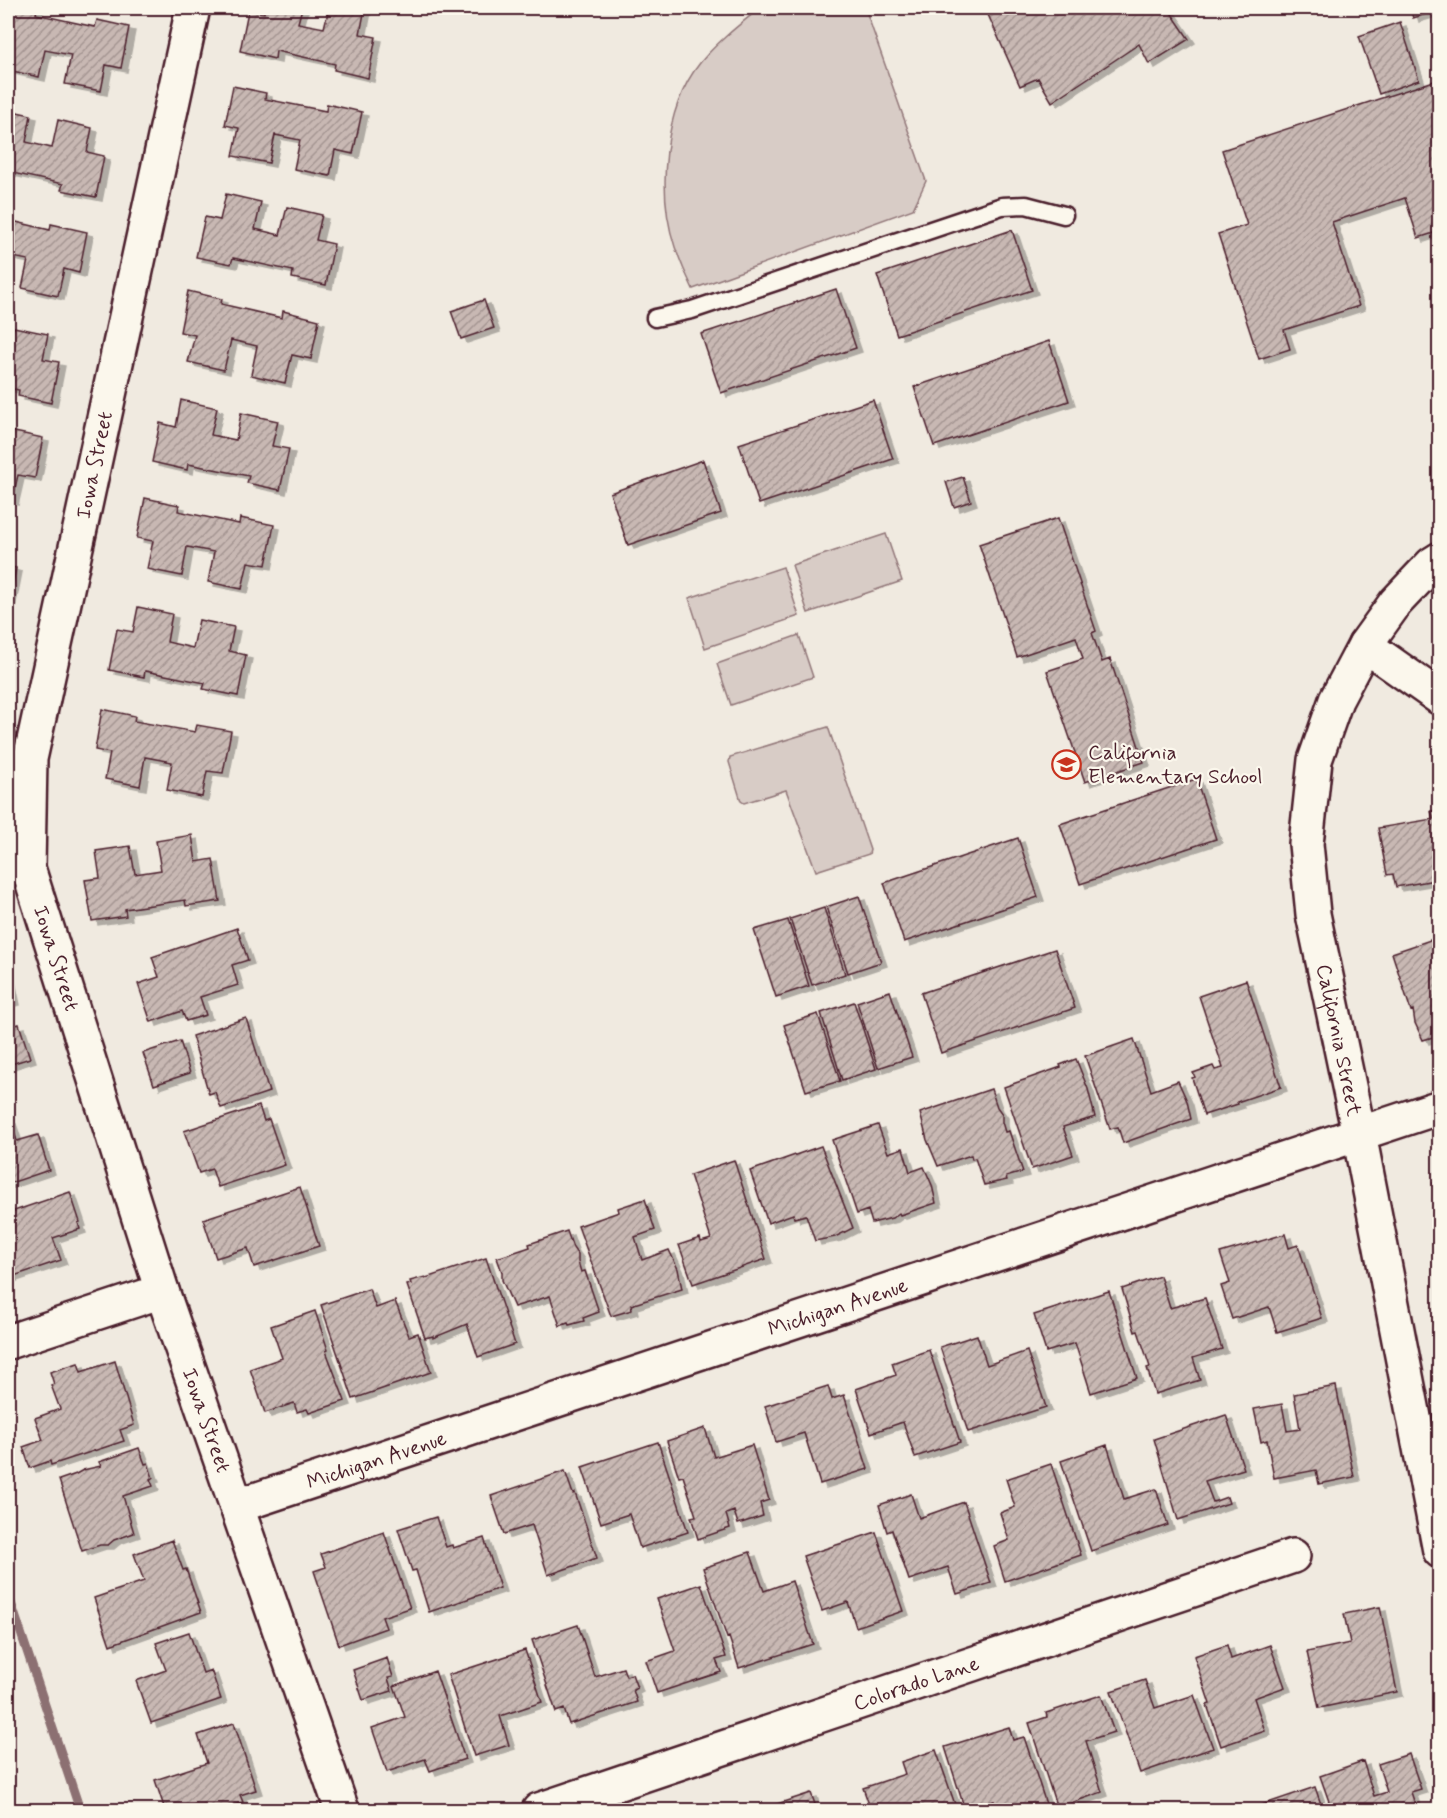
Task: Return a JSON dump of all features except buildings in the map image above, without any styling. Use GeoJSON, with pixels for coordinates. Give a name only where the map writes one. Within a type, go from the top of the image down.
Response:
{"type":"FeatureCollection","features":[{"type":"Feature","properties":{"kind":"street","name":"Iowa Street"},"geometry":{"type":"LineString","coordinates":[[193,8],[30,759],[28,868],[162,1291],[342,1810]]}},
{"type":"Feature","properties":{"kind":"street","name":"California Street"},"geometry":{"type":"LineString","coordinates":[[1440,559],[1432,564],[1396,602],[1365,645],[1336,700],[1315,760],[1306,844],[1313,914],[1435,1508],[1440,1551]]}},
{"type":"Feature","properties":{"kind":"street"},"geometry":{"type":"LineString","coordinates":[[1365,645],[1440,698]]}},
{"type":"Feature","properties":{"kind":"street","name":"Michigan Avenue"},"geometry":{"type":"LineString","coordinates":[[237,1506],[1440,1107]]}},
{"type":"Feature","properties":{"kind":"street"},"geometry":{"type":"LineString","coordinates":[[8,1342],[162,1291]]}},
{"type":"Feature","properties":{"kind":"street","name":"Colorado Lane"},"geometry":{"type":"LineString","coordinates":[[539,1810],[1293,1556]]}},
{"type":"Feature","properties":{"kind":"lane"},"geometry":{"type":"LineString","coordinates":[[655,318],[692,309],[1002,206],[1026,205],[1064,215]]}},
{"type":"Feature","properties":{"kind":"shaded area"},"geometry":{"type":"Polygon","coordinates":[[[760,8],[865,8],[926,181],[913,209],[693,289],[675,247],[669,225],[665,177],[671,127],[678,104],[700,63],[736,27],[760,8]]]}},
{"type":"Feature","properties":{"kind":"shaded area"},"geometry":{"type":"Polygon","coordinates":[[[886,534],[902,581],[808,613],[792,565],[886,534]]]}},
{"type":"Feature","properties":{"kind":"shaded area"},"geometry":{"type":"Polygon","coordinates":[[[783,567],[799,616],[705,648],[689,598],[783,567]]]}},
{"type":"Feature","properties":{"kind":"shaded area"},"geometry":{"type":"Polygon","coordinates":[[[799,635],[813,677],[731,705],[717,664],[799,635]]]}},
{"type":"Feature","properties":{"kind":"shaded area"},"geometry":{"type":"Polygon","coordinates":[[[828,727],[870,850],[869,854],[816,871],[786,790],[744,803],[741,801],[729,762],[730,757],[828,727]]]}},
{"type":"Feature","properties":{"kind":"waterway"},"geometry":{"type":"LineString","coordinates":[[8,1594],[80,1810]]}},
{"type":"Feature","properties":{"kind":"place","name":"California Elementary School"},"geometry":{"type":"Point","coordinates":[1067,764]}}]}
